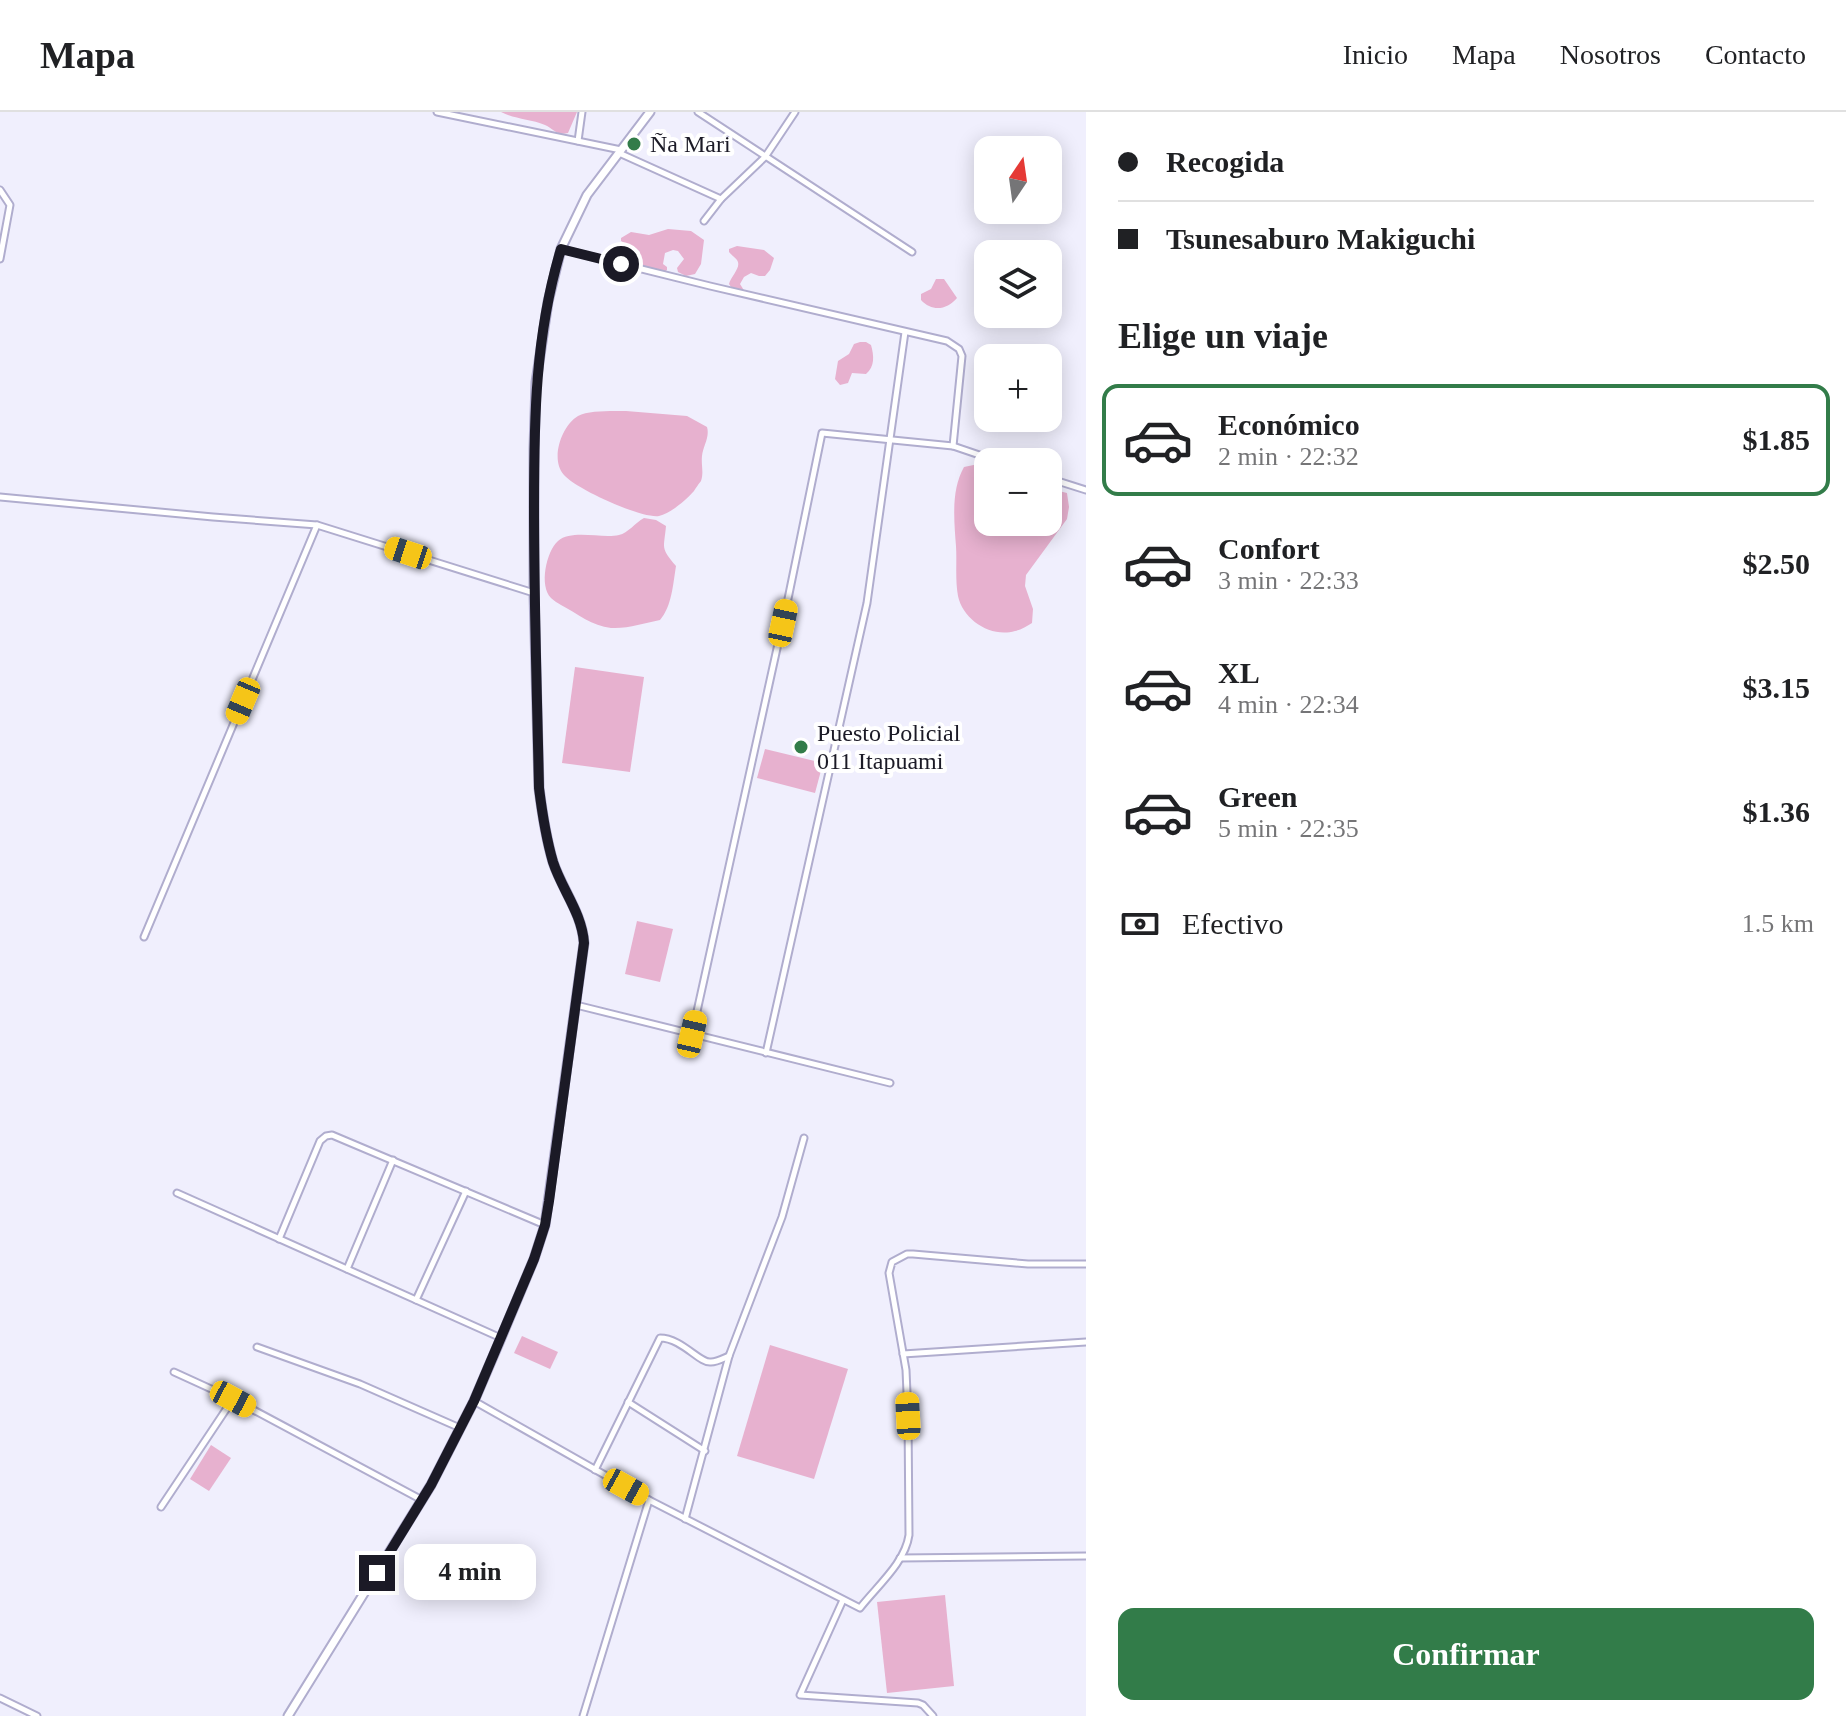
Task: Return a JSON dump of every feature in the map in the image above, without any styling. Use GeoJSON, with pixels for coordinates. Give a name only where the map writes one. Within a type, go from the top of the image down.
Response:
{"type":"FeatureCollection","features":[{"type":"Feature","properties":{"kind":"street"},"geometry":{"type":"LineString","coordinates":[[437,112],[619,151],[721,199]]}},
{"type":"Feature","properties":{"kind":"street"},"geometry":{"type":"LineString","coordinates":[[483,121],[487,112]]}},
{"type":"Feature","properties":{"kind":"street"},"geometry":{"type":"LineString","coordinates":[[578,141],[582,112]]}},
{"type":"Feature","properties":{"kind":"street"},"geometry":{"type":"LineString","coordinates":[[288,1716],[422,1500],[460,1428],[501,1338],[545,1225],[584,952],[583,935],[574,907],[554,863],[539,788],[534,593],[536,382],[548,302],[561,249],[587,195],[650,112]]}},
{"type":"Feature","properties":{"kind":"street"},"geometry":{"type":"LineString","coordinates":[[698,112],[912,252]]}},
{"type":"Feature","properties":{"kind":"street"},"geometry":{"type":"LineString","coordinates":[[704,221],[721,199],[765,157],[795,112]]}},
{"type":"Feature","properties":{"kind":"street"},"geometry":{"type":"LineString","coordinates":[[0,190],[10,205],[0,259]]}},
{"type":"Feature","properties":{"kind":"street"},"geometry":{"type":"LineString","coordinates":[[561,249],[947,341],[959,349],[962,356],[953,446]]}},
{"type":"Feature","properties":{"kind":"street"},"geometry":{"type":"LineString","coordinates":[[766,1053],[867,603],[905,332]]}},
{"type":"Feature","properties":{"kind":"street"},"geometry":{"type":"LineString","coordinates":[[692,1034],[822,433],[953,446],[974,453]]}},
{"type":"Feature","properties":{"kind":"street"},"geometry":{"type":"LineString","coordinates":[[1062,482],[1086,490]]}},
{"type":"Feature","properties":{"kind":"street"},"geometry":{"type":"LineString","coordinates":[[0,497],[317,525],[534,593]]}},
{"type":"Feature","properties":{"kind":"street"},"geometry":{"type":"LineString","coordinates":[[144,937],[317,525]]}},
{"type":"Feature","properties":{"kind":"street"},"geometry":{"type":"LineString","coordinates":[[576,1005],[890,1083]]}},
{"type":"Feature","properties":{"kind":"street"},"geometry":{"type":"LineString","coordinates":[[279,1239],[320,1141],[326,1136],[338,1136],[545,1225]]}},
{"type":"Feature","properties":{"kind":"street"},"geometry":{"type":"LineString","coordinates":[[685,1519],[729,1356],[782,1217],[804,1138]]}},
{"type":"Feature","properties":{"kind":"street"},"geometry":{"type":"LineString","coordinates":[[347,1269],[393,1160]]}},
{"type":"Feature","properties":{"kind":"street"},"geometry":{"type":"LineString","coordinates":[[416,1300],[466,1191]]}},
{"type":"Feature","properties":{"kind":"street"},"geometry":{"type":"LineString","coordinates":[[177,1193],[501,1338]]}},
{"type":"Feature","properties":{"kind":"street"},"geometry":{"type":"LineString","coordinates":[[474,1401],[649,1500],[860,1608],[900,1558],[909,1535],[908,1416],[903,1354],[889,1273],[892,1262],[913,1254],[1028,1264],[1086,1264]]}},
{"type":"Feature","properties":{"kind":"street"},"geometry":{"type":"LineString","coordinates":[[595,1470],[660,1338],[682,1345],[705,1362],[729,1356]]}},
{"type":"Feature","properties":{"kind":"street"},"geometry":{"type":"LineString","coordinates":[[903,1354],[1086,1342]]}},
{"type":"Feature","properties":{"kind":"street"},"geometry":{"type":"LineString","coordinates":[[257,1347],[360,1384],[460,1428]]}},
{"type":"Feature","properties":{"kind":"street"},"geometry":{"type":"LineString","coordinates":[[174,1372],[233,1399],[422,1500]]}},
{"type":"Feature","properties":{"kind":"street"},"geometry":{"type":"LineString","coordinates":[[161,1507],[233,1399]]}},
{"type":"Feature","properties":{"kind":"street"},"geometry":{"type":"LineString","coordinates":[[628,1402],[705,1451]]}},
{"type":"Feature","properties":{"kind":"street"},"geometry":{"type":"LineString","coordinates":[[583,1716],[649,1500]]}},
{"type":"Feature","properties":{"kind":"street"},"geometry":{"type":"LineString","coordinates":[[900,1558],[1086,1556]]}},
{"type":"Feature","properties":{"kind":"street"},"geometry":{"type":"LineString","coordinates":[[843,1600],[800,1695],[918,1703],[933,1716]]}},
{"type":"Feature","properties":{"kind":"street"},"geometry":{"type":"LineString","coordinates":[[0,1698],[37,1716]]}},
{"type":"Feature","properties":{"kind":"shaded area"},"geometry":{"type":"Polygon","coordinates":[[[501,112],[577,112],[568,133],[564,134],[501,112]]]}},
{"type":"Feature","properties":{"kind":"shaded area"},"geometry":{"type":"Polygon","coordinates":[[[668,229],[691,231],[704,240],[701,264],[695,274],[686,276],[678,272],[677,268],[684,259],[673,250],[665,253],[663,264],[667,270],[662,274],[642,268],[638,260],[640,252],[621,241],[631,232],[649,235],[668,229]]]}},
{"type":"Feature","properties":{"kind":"shaded area"},"geometry":{"type":"Polygon","coordinates":[[[737,246],[764,250],[774,258],[765,276],[751,273],[744,277],[740,284],[745,292],[729,284],[738,263],[729,249],[737,246]]]}},
{"type":"Feature","properties":{"kind":"shaded area"},"geometry":{"type":"Polygon","coordinates":[[[936,279],[944,279],[957,298],[944,307],[935,308],[921,300],[921,294],[931,289],[936,279]]]}},
{"type":"Feature","properties":{"kind":"shaded area"},"geometry":{"type":"Polygon","coordinates":[[[854,344],[871,345],[871,368],[866,374],[852,373],[848,383],[840,385],[835,379],[838,361],[849,354],[854,344]]]}},
{"type":"Feature","properties":{"kind":"shaded area"},"geometry":{"type":"Polygon","coordinates":[[[626,411],[687,416],[707,427],[701,481],[683,502],[659,516],[639,513],[595,495],[571,481],[560,469],[559,444],[572,421],[588,413],[626,411]]]}},
{"type":"Feature","properties":{"kind":"shaded area"},"geometry":{"type":"Polygon","coordinates":[[[974,465],[974,536],[1055,536],[1026,575],[1025,586],[1033,609],[1032,623],[1019,630],[997,632],[988,629],[972,619],[961,605],[957,590],[954,516],[957,485],[964,467],[974,465]]]}},
{"type":"Feature","properties":{"kind":"shaded area"},"geometry":{"type":"Polygon","coordinates":[[[1062,492],[1067,493],[1067,519],[1062,526],[1062,492]]]}},
{"type":"Feature","properties":{"kind":"shaded area"},"geometry":{"type":"Polygon","coordinates":[[[644,518],[666,526],[664,548],[676,566],[670,602],[660,620],[624,628],[604,627],[551,598],[545,586],[546,569],[550,553],[558,541],[579,535],[619,535],[644,518]]]}},
{"type":"Feature","properties":{"kind":"shaded area"},"geometry":{"type":"Polygon","coordinates":[[[575,667],[644,677],[630,772],[562,763],[575,667]]]}},
{"type":"Feature","properties":{"kind":"shaded area"},"geometry":{"type":"Polygon","coordinates":[[[765,749],[823,763],[815,793],[757,778],[765,749]]]}},
{"type":"Feature","properties":{"kind":"shaded area"},"geometry":{"type":"Polygon","coordinates":[[[637,921],[673,929],[660,982],[625,974],[637,921]]]}},
{"type":"Feature","properties":{"kind":"shaded area"},"geometry":{"type":"Polygon","coordinates":[[[522,1336],[558,1352],[550,1369],[514,1353],[522,1336]]]}},
{"type":"Feature","properties":{"kind":"shaded area"},"geometry":{"type":"Polygon","coordinates":[[[770,1345],[848,1369],[814,1479],[737,1456],[770,1345]]]}},
{"type":"Feature","properties":{"kind":"shaded area"},"geometry":{"type":"Polygon","coordinates":[[[211,1445],[231,1458],[209,1491],[190,1479],[211,1445]]]}},
{"type":"Feature","properties":{"kind":"shaded area"},"geometry":{"type":"Polygon","coordinates":[[[945,1595],[954,1686],[887,1693],[877,1602],[945,1595]]]}},
{"type":"Feature","properties":{"kind":"place","name":"Ña Mari"},"geometry":{"type":"Point","coordinates":[634,144]}},
{"type":"Feature","properties":{"kind":"place","name":"Puesto Policial 011 Itapuami"},"geometry":{"type":"Point","coordinates":[801,747]}},
{"type":"Feature","properties":{"kind":"route"},"geometry":{"type":"LineString","coordinates":[[377,1573],[431,1485],[474,1401],[522,1291],[545,1225],[584,943],[579,920],[554,863],[539,788],[534,564],[536,382],[548,302],[561,249],[621,264]]}}]}
